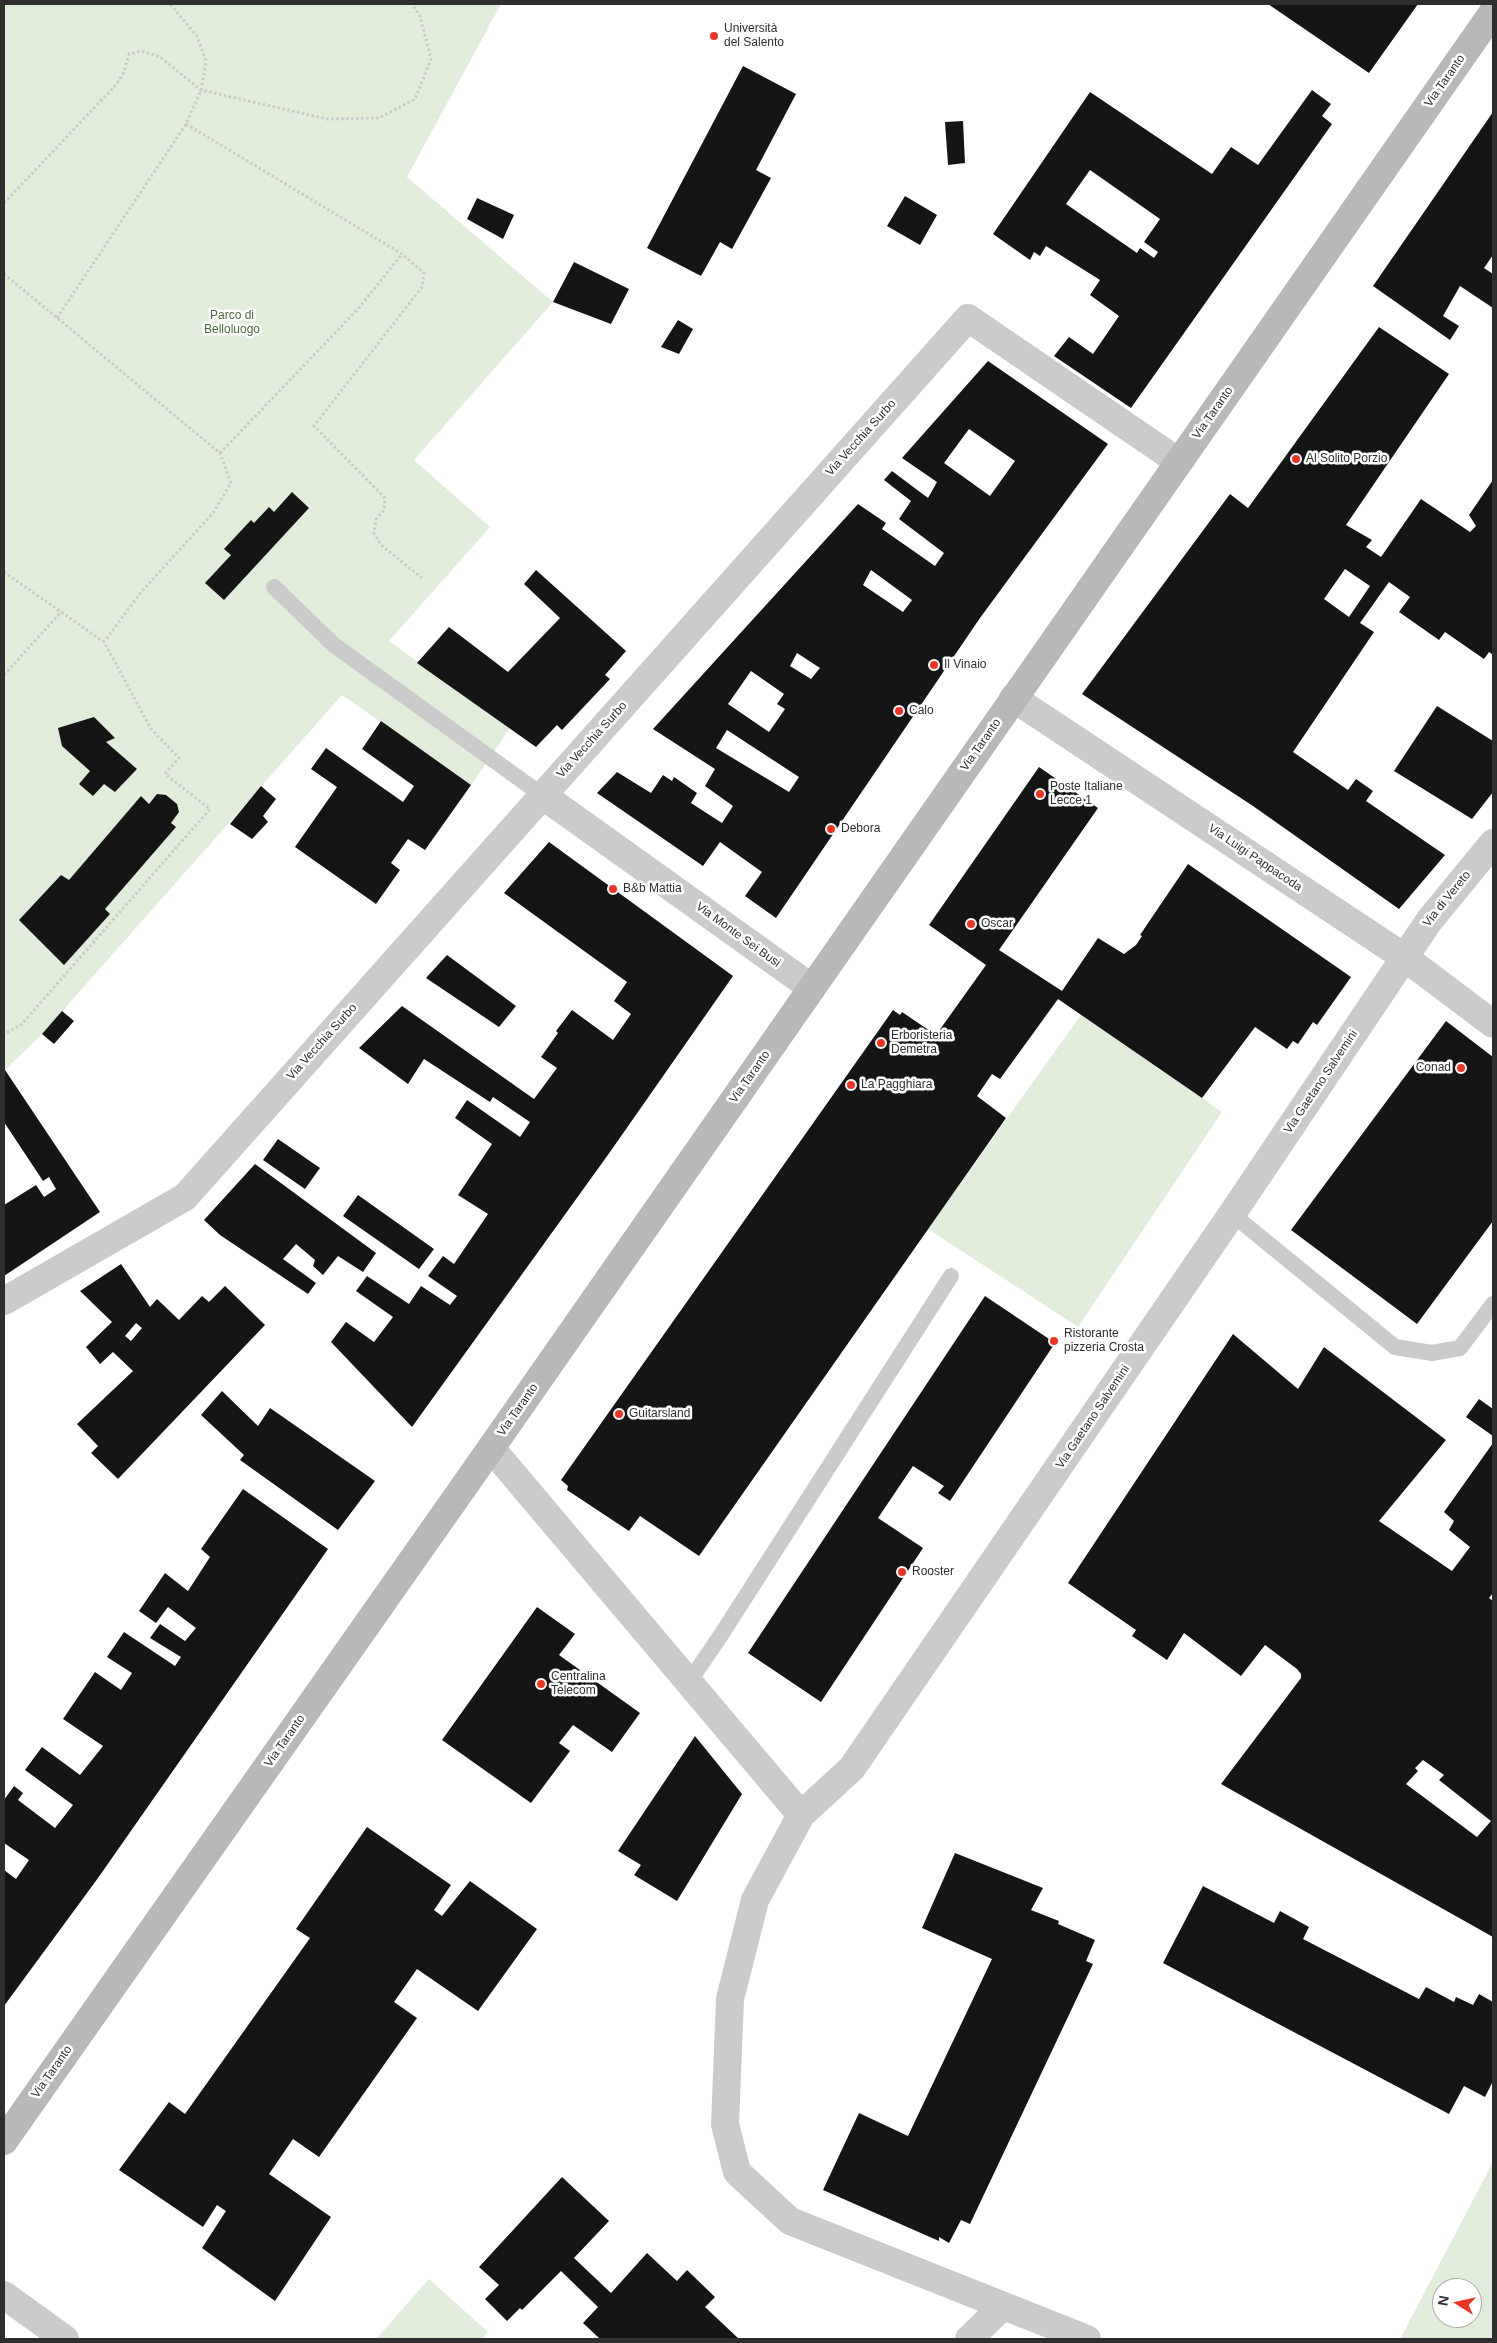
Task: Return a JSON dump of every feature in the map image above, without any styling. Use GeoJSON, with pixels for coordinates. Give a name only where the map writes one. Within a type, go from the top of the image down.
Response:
{"type":"FeatureCollection","features":[{"type":"Feature","properties":{"kind":"main road","name":"Via Taranto"},"geometry":{"type":"LineString","coordinates":[[4,2141],[491,1448],[1493,12]]}},
{"type":"Feature","properties":{"kind":"street","name":"Via Vecchia Surbo"},"geometry":{"type":"LineString","coordinates":[[4,1301],[185,1197],[968,318],[1179,462]]}},
{"type":"Feature","properties":{"kind":"street","name":"Via Luigi Pappacoda"},"geometry":{"type":"LineString","coordinates":[[1013,698],[1404,957],[1493,1024]]}},
{"type":"Feature","properties":{"kind":"street","name":"Via Monte Sei Busi"},"geometry":{"type":"LineString","coordinates":[[542,795],[812,988]]}},
{"type":"Feature","properties":{"kind":"street","name":"Via di Vereto"},"geometry":{"type":"LineString","coordinates":[[1404,957],[1429,921],[1493,843]]}},
{"type":"Feature","properties":{"kind":"street","name":"Via Gaetano Salvemini"},"geometry":{"type":"LineString","coordinates":[[1086,2339],[790,2221],[737,2172],[725,2124],[730,1998],[755,1900],[801,1815],[852,1768],[1232,1214],[1404,957]]}},
{"type":"Feature","properties":{"kind":"street"},"geometry":{"type":"LineString","coordinates":[[491,1448],[801,1815]]}},
{"type":"Feature","properties":{"kind":"street"},"geometry":{"type":"LineString","coordinates":[[4,2294],[65,2339]]}},
{"type":"Feature","properties":{"kind":"street"},"geometry":{"type":"LineString","coordinates":[[969,2339],[1003,2306]]}},
{"type":"Feature","properties":{"kind":"lane"},"geometry":{"type":"LineString","coordinates":[[274,587],[334,645],[542,795]]}},
{"type":"Feature","properties":{"kind":"lane"},"geometry":{"type":"LineString","coordinates":[[1232,1214],[1395,1347],[1432,1353],[1460,1348],[1493,1304]]}},
{"type":"Feature","properties":{"kind":"lane"},"geometry":{"type":"LineString","coordinates":[[689,1682],[951,1276]]}},
{"type":"Feature","properties":{"kind":"path"},"geometry":{"type":"LineString","coordinates":[[57,318],[186,124],[201,90],[206,61],[197,36],[170,4]]}},
{"type":"Feature","properties":{"kind":"path"},"geometry":{"type":"LineString","coordinates":[[4,203],[116,85],[124,72],[129,54],[142,51],[160,57],[201,90],[328,119],[379,118],[415,99],[431,59],[420,16],[412,4]]}},
{"type":"Feature","properties":{"kind":"path"},"geometry":{"type":"LineString","coordinates":[[186,124],[402,254],[424,273],[422,287],[314,426],[385,498],[384,510],[376,519],[374,533],[381,544],[422,578]]}},
{"type":"Feature","properties":{"kind":"path"},"geometry":{"type":"LineString","coordinates":[[220,453],[358,309],[402,254]]}},
{"type":"Feature","properties":{"kind":"path"},"geometry":{"type":"LineString","coordinates":[[4,274],[220,453],[231,483],[213,513],[142,591],[104,642]]}},
{"type":"Feature","properties":{"kind":"path"},"geometry":{"type":"LineString","coordinates":[[4,572],[104,642],[151,729],[179,758],[165,774],[210,809],[21,1025],[4,1034]]}},
{"type":"Feature","properties":{"kind":"path"},"geometry":{"type":"LineString","coordinates":[[4,675],[60,612]]}},
{"type":"Feature","properties":{"kind":"green space","name":"Parco di Belloluogo"},"geometry":{"type":"Polygon","coordinates":[[[4,4],[501,4],[407,177],[553,302],[414,460],[490,527],[389,641],[510,728],[471,785],[342,695],[42,1034],[4,1071],[4,4]]]}},
{"type":"Feature","properties":{"kind":"green space"},"geometry":{"type":"Polygon","coordinates":[[[1081,1015],[1222,1112],[1078,1327],[928,1229],[1081,1015]]]}},
{"type":"Feature","properties":{"kind":"green space"},"geometry":{"type":"Polygon","coordinates":[[[1493,2162],[1493,2339],[1400,2339],[1432,2278],[1432,2328],[1482,2328],[1482,2278],[1432,2278],[1493,2162]]]}},
{"type":"Feature","properties":{"kind":"green space"},"geometry":{"type":"Polygon","coordinates":[[[429,2279],[488,2332],[482,2339],[376,2339],[429,2279]]]}},
{"type":"Feature","properties":{"kind":"building"},"geometry":{"type":"Polygon","coordinates":[[[1268,4],[1418,4],[1369,73],[1268,4]]]}},
{"type":"Feature","properties":{"kind":"building"},"geometry":{"type":"Polygon","coordinates":[[[743,66],[796,94],[756,170],[771,178],[732,249],[720,242],[701,276],[647,248],[743,66]]]}},
{"type":"Feature","properties":{"kind":"building"},"geometry":{"type":"Polygon","coordinates":[[[1312,90],[1331,104],[1322,116],[1332,124],[1131,408],[1054,356],[1069,337],[1093,354],[1119,316],[1090,295],[1100,280],[1046,246],[1040,256],[1034,252],[1030,260],[993,234],[1090,92],[1212,174],[1231,147],[1258,165],[1312,90]],[[1090,170],[1066,204],[1137,253],[1140,248],[1154,258],[1158,252],[1144,242],[1160,219],[1090,170]]]}},
{"type":"Feature","properties":{"kind":"building"},"geometry":{"type":"Polygon","coordinates":[[[1493,112],[1493,255],[1484,268],[1493,274],[1493,308],[1460,286],[1443,316],[1459,326],[1450,340],[1373,286],[1493,112]]]}},
{"type":"Feature","properties":{"kind":"building"},"geometry":{"type":"Polygon","coordinates":[[[963,121],[965,163],[948,165],[945,122],[963,121]]]}},
{"type":"Feature","properties":{"kind":"building"},"geometry":{"type":"Polygon","coordinates":[[[905,196],[937,215],[920,245],[887,226],[905,196]]]}},
{"type":"Feature","properties":{"kind":"building"},"geometry":{"type":"Polygon","coordinates":[[[477,198],[514,215],[503,239],[467,219],[477,198]]]}},
{"type":"Feature","properties":{"kind":"building"},"geometry":{"type":"Polygon","coordinates":[[[574,262],[629,289],[611,324],[553,302],[574,262]]]}},
{"type":"Feature","properties":{"kind":"building"},"geometry":{"type":"Polygon","coordinates":[[[678,320],[693,329],[679,354],[661,347],[678,320]]]}},
{"type":"Feature","properties":{"kind":"building"},"geometry":{"type":"Polygon","coordinates":[[[1379,327],[1449,374],[1346,525],[1372,540],[1366,547],[1381,557],[1421,499],[1470,532],[1476,526],[1469,515],[1493,480],[1493,655],[1489,652],[1484,659],[1445,632],[1439,640],[1399,612],[1410,597],[1389,582],[1360,623],[1374,632],[1293,752],[1348,790],[1356,779],[1373,791],[1366,801],[1445,855],[1399,909],[1253,806],[1082,694],[1230,494],[1248,508],[1379,327]],[[1345,569],[1324,599],[1349,617],[1370,586],[1345,569]]]}},
{"type":"Feature","properties":{"kind":"building"},"geometry":{"type":"Polygon","coordinates":[[[988,361],[1108,444],[980,618],[776,918],[745,896],[762,872],[720,842],[703,866],[597,793],[617,772],[651,793],[663,775],[672,781],[674,777],[697,793],[691,803],[722,823],[733,806],[705,786],[715,769],[653,729],[858,504],[886,523],[882,529],[935,566],[944,553],[899,519],[911,501],[884,480],[892,471],[928,498],[937,482],[902,458],[988,361]],[[969,429],[944,463],[990,496],[1015,461],[969,429]],[[871,570],[863,585],[903,612],[912,600],[871,570]],[[797,653],[790,666],[811,679],[820,668],[797,653]],[[751,671],[728,704],[769,732],[785,709],[777,704],[784,694],[751,671]],[[727,730],[716,748],[789,792],[799,777],[727,730]]]}},
{"type":"Feature","properties":{"kind":"building"},"geometry":{"type":"Polygon","coordinates":[[[292,492],[309,508],[224,600],[205,583],[231,555],[224,549],[251,520],[254,523],[269,507],[274,512],[292,492]]]}},
{"type":"Feature","properties":{"kind":"building"},"geometry":{"type":"Polygon","coordinates":[[[536,570],[626,651],[605,675],[610,679],[562,730],[557,725],[536,747],[417,663],[449,627],[508,672],[560,618],[524,584],[536,570]]]}},
{"type":"Feature","properties":{"kind":"building"},"geometry":{"type":"Polygon","coordinates":[[[1437,706],[1493,741],[1493,792],[1472,819],[1394,771],[1437,706]]]}},
{"type":"Feature","properties":{"kind":"building"},"geometry":{"type":"Polygon","coordinates":[[[94,717],[115,738],[106,742],[137,769],[115,792],[104,784],[93,796],[79,784],[90,771],[62,746],[58,728],[94,717]]]}},
{"type":"Feature","properties":{"kind":"building"},"geometry":{"type":"Polygon","coordinates":[[[381,721],[471,785],[425,850],[408,839],[391,863],[400,870],[376,904],[295,847],[337,787],[311,769],[326,748],[403,802],[414,786],[362,749],[381,721]]]}},
{"type":"Feature","properties":{"kind":"building"},"geometry":{"type":"Polygon","coordinates":[[[1039,767],[1098,808],[999,950],[1062,991],[1098,938],[1124,954],[1136,945],[1142,936],[1140,935],[1188,864],[1351,977],[1317,1025],[1313,1022],[1298,1044],[1293,1041],[1287,1049],[1255,1027],[1202,1098],[1058,999],[1000,1079],[992,1074],[977,1096],[1006,1118],[699,1556],[640,1516],[629,1531],[567,1490],[568,1486],[561,1480],[893,1010],[900,1015],[902,1012],[936,1035],[986,965],[929,925],[1039,767]]]}},
{"type":"Feature","properties":{"kind":"building"},"geometry":{"type":"Polygon","coordinates":[[[261,786],[276,799],[263,816],[268,822],[252,839],[230,824],[261,786]]]}},
{"type":"Feature","properties":{"kind":"building"},"geometry":{"type":"Polygon","coordinates":[[[157,794],[166,795],[177,804],[179,812],[171,823],[176,827],[105,909],[110,914],[64,965],[19,920],[61,875],[69,880],[141,796],[149,804],[157,794]]]}},
{"type":"Feature","properties":{"kind":"building"},"geometry":{"type":"Polygon","coordinates":[[[549,842],[733,976],[610,1152],[412,1427],[331,1342],[346,1322],[374,1342],[393,1317],[356,1291],[367,1276],[409,1304],[421,1286],[450,1305],[457,1296],[428,1276],[443,1256],[454,1264],[488,1214],[458,1195],[492,1144],[455,1118],[467,1100],[520,1137],[530,1122],[493,1097],[490,1102],[424,1059],[408,1084],[359,1048],[402,1006],[534,1099],[557,1068],[541,1057],[558,1033],[556,1031],[572,1010],[613,1040],[631,1014],[614,1001],[627,982],[504,893],[549,842]]]}},
{"type":"Feature","properties":{"kind":"building"},"geometry":{"type":"Polygon","coordinates":[[[447,955],[516,1006],[499,1027],[426,978],[447,955]]]}},
{"type":"Feature","properties":{"kind":"building"},"geometry":{"type":"Polygon","coordinates":[[[62,1011],[74,1021],[54,1044],[42,1034],[62,1011]]]}},
{"type":"Feature","properties":{"kind":"building"},"geometry":{"type":"Polygon","coordinates":[[[1446,1021],[1493,1057],[1493,1221],[1417,1324],[1291,1230],[1446,1021]]]}},
{"type":"Feature","properties":{"kind":"building"},"geometry":{"type":"Polygon","coordinates":[[[5,1070],[100,1212],[4,1276],[4,1205],[36,1185],[44,1197],[56,1189],[49,1177],[43,1181],[4,1122],[5,1070]]]}},
{"type":"Feature","properties":{"kind":"building"},"geometry":{"type":"Polygon","coordinates":[[[278,1139],[320,1168],[305,1189],[263,1160],[278,1139]]]}},
{"type":"Feature","properties":{"kind":"building"},"geometry":{"type":"Polygon","coordinates":[[[255,1164],[376,1253],[363,1272],[338,1256],[323,1275],[313,1266],[315,1260],[296,1244],[283,1259],[316,1283],[308,1294],[220,1235],[204,1220],[255,1164]]]}},
{"type":"Feature","properties":{"kind":"building"},"geometry":{"type":"Polygon","coordinates":[[[358,1195],[434,1249],[419,1269],[343,1216],[358,1195]]]}},
{"type":"Feature","properties":{"kind":"building"},"geometry":{"type":"Polygon","coordinates":[[[121,1264],[150,1307],[157,1299],[179,1320],[202,1296],[209,1302],[225,1286],[265,1325],[118,1479],[91,1453],[98,1446],[77,1424],[133,1371],[113,1352],[100,1364],[86,1347],[112,1322],[80,1291],[121,1264]],[[136,1323],[125,1336],[131,1341],[142,1328],[136,1323]]]}},
{"type":"Feature","properties":{"kind":"building"},"geometry":{"type":"Polygon","coordinates":[[[985,1296],[1055,1343],[950,1501],[938,1493],[944,1486],[913,1466],[878,1518],[923,1548],[821,1702],[748,1653],[985,1296]]]}},
{"type":"Feature","properties":{"kind":"building"},"geometry":{"type":"Polygon","coordinates":[[[1233,1334],[1298,1389],[1324,1347],[1446,1440],[1379,1521],[1452,1571],[1470,1547],[1449,1530],[1454,1521],[1444,1512],[1493,1443],[1493,1593],[1489,1598],[1493,1601],[1493,1937],[1221,1784],[1301,1678],[1301,1674],[1297,1669],[1265,1645],[1241,1676],[1184,1633],[1167,1660],[1132,1636],[1136,1630],[1068,1583],[1233,1334]],[[1423,1760],[1415,1768],[1418,1771],[1406,1784],[1477,1837],[1491,1821],[1439,1780],[1444,1775],[1423,1760]]]}},
{"type":"Feature","properties":{"kind":"building"},"geometry":{"type":"Polygon","coordinates":[[[222,1391],[258,1426],[270,1408],[375,1481],[338,1530],[240,1460],[244,1455],[201,1415],[222,1391]]]}},
{"type":"Feature","properties":{"kind":"building"},"geometry":{"type":"Polygon","coordinates":[[[1479,1399],[1493,1409],[1493,1436],[1466,1417],[1479,1399]]]}},
{"type":"Feature","properties":{"kind":"building"},"geometry":{"type":"Polygon","coordinates":[[[243,1489],[328,1549],[98,1878],[4,2006],[4,1870],[16,1879],[29,1860],[4,1843],[4,1800],[14,1786],[23,1793],[18,1800],[55,1828],[73,1805],[25,1770],[42,1747],[80,1775],[103,1746],[63,1719],[95,1672],[121,1690],[132,1673],[107,1657],[124,1632],[175,1666],[181,1657],[150,1638],[160,1624],[185,1641],[196,1628],[168,1607],[156,1623],[139,1611],[165,1573],[188,1591],[210,1557],[201,1549],[243,1489]]]}},
{"type":"Feature","properties":{"kind":"building","name":"Centralina Telecom"},"geometry":{"type":"Polygon","coordinates":[[[537,1607],[575,1634],[559,1655],[640,1713],[612,1752],[573,1725],[559,1743],[570,1751],[531,1803],[442,1740],[537,1607]]]}},
{"type":"Feature","properties":{"kind":"building"},"geometry":{"type":"Polygon","coordinates":[[[695,1736],[742,1794],[677,1901],[634,1875],[641,1865],[618,1851],[695,1736]]]}},
{"type":"Feature","properties":{"kind":"building"},"geometry":{"type":"Polygon","coordinates":[[[367,1827],[451,1885],[434,1910],[442,1916],[470,1881],[537,1929],[478,2011],[417,1969],[394,2002],[417,2018],[319,2157],[293,2139],[269,2174],[331,2217],[275,2301],[202,2248],[226,2211],[217,2205],[203,2227],[119,2170],[169,2102],[185,2114],[310,1938],[296,1929],[367,1827]]]}},
{"type":"Feature","properties":{"kind":"building"},"geometry":{"type":"Polygon","coordinates":[[[955,1853],[1043,1888],[1031,1910],[1059,1921],[1058,1924],[1095,1940],[1086,1961],[1093,1964],[970,2224],[961,2220],[949,2243],[939,2237],[939,2241],[823,2190],[859,2113],[908,2136],[992,1959],[922,1928],[955,1853]]]}},
{"type":"Feature","properties":{"kind":"building"},"geometry":{"type":"Polygon","coordinates":[[[1203,1886],[1274,1923],[1280,1911],[1309,1927],[1303,1939],[1419,1999],[1426,1987],[1454,2002],[1456,1997],[1473,2005],[1479,1994],[1493,2002],[1493,2081],[1485,2097],[1464,2086],[1449,2114],[1163,1963],[1203,1886]]]}},
{"type":"Feature","properties":{"kind":"building"},"geometry":{"type":"Polygon","coordinates":[[[562,2177],[609,2221],[574,2258],[611,2293],[647,2253],[677,2281],[687,2270],[715,2297],[705,2307],[739,2339],[600,2339],[583,2323],[598,2307],[561,2271],[522,2310],[520,2308],[507,2321],[485,2299],[499,2285],[479,2267],[562,2177]]]}},
{"type":"Feature","properties":{"kind":"place","name":"Università del Salento"},"geometry":{"type":"Point","coordinates":[714,36]}},
{"type":"Feature","properties":{"kind":"place","name":"Al Solito Porzio"},"geometry":{"type":"Point","coordinates":[1296,459]}},
{"type":"Feature","properties":{"kind":"place","name":"Il Vinaio"},"geometry":{"type":"Point","coordinates":[934,665]}},
{"type":"Feature","properties":{"kind":"place","name":"Calo"},"geometry":{"type":"Point","coordinates":[899,711]}},
{"type":"Feature","properties":{"kind":"place","name":"Poste Italiane Lecce 1"},"geometry":{"type":"Point","coordinates":[1040,794]}},
{"type":"Feature","properties":{"kind":"place","name":"Debora"},"geometry":{"type":"Point","coordinates":[831,829]}},
{"type":"Feature","properties":{"kind":"place","name":"B&b Mattia"},"geometry":{"type":"Point","coordinates":[613,889]}},
{"type":"Feature","properties":{"kind":"place","name":"Oscar"},"geometry":{"type":"Point","coordinates":[971,924]}},
{"type":"Feature","properties":{"kind":"place","name":"Erboristeria Demetra"},"geometry":{"type":"Point","coordinates":[881,1043]}},
{"type":"Feature","properties":{"kind":"place","name":"Conad"},"geometry":{"type":"Point","coordinates":[1461,1068]}},
{"type":"Feature","properties":{"kind":"place","name":"La Pagghiara"},"geometry":{"type":"Point","coordinates":[851,1085]}},
{"type":"Feature","properties":{"kind":"place","name":"Ristorante pizzeria Crosta"},"geometry":{"type":"Point","coordinates":[1054,1341]}},
{"type":"Feature","properties":{"kind":"place","name":"Guitarsland"},"geometry":{"type":"Point","coordinates":[619,1414]}},
{"type":"Feature","properties":{"kind":"place","name":"Rooster"},"geometry":{"type":"Point","coordinates":[902,1572]}},
{"type":"Feature","properties":{"kind":"place","name":"Centralina Telecom"},"geometry":{"type":"Point","coordinates":[541,1684]}}]}
